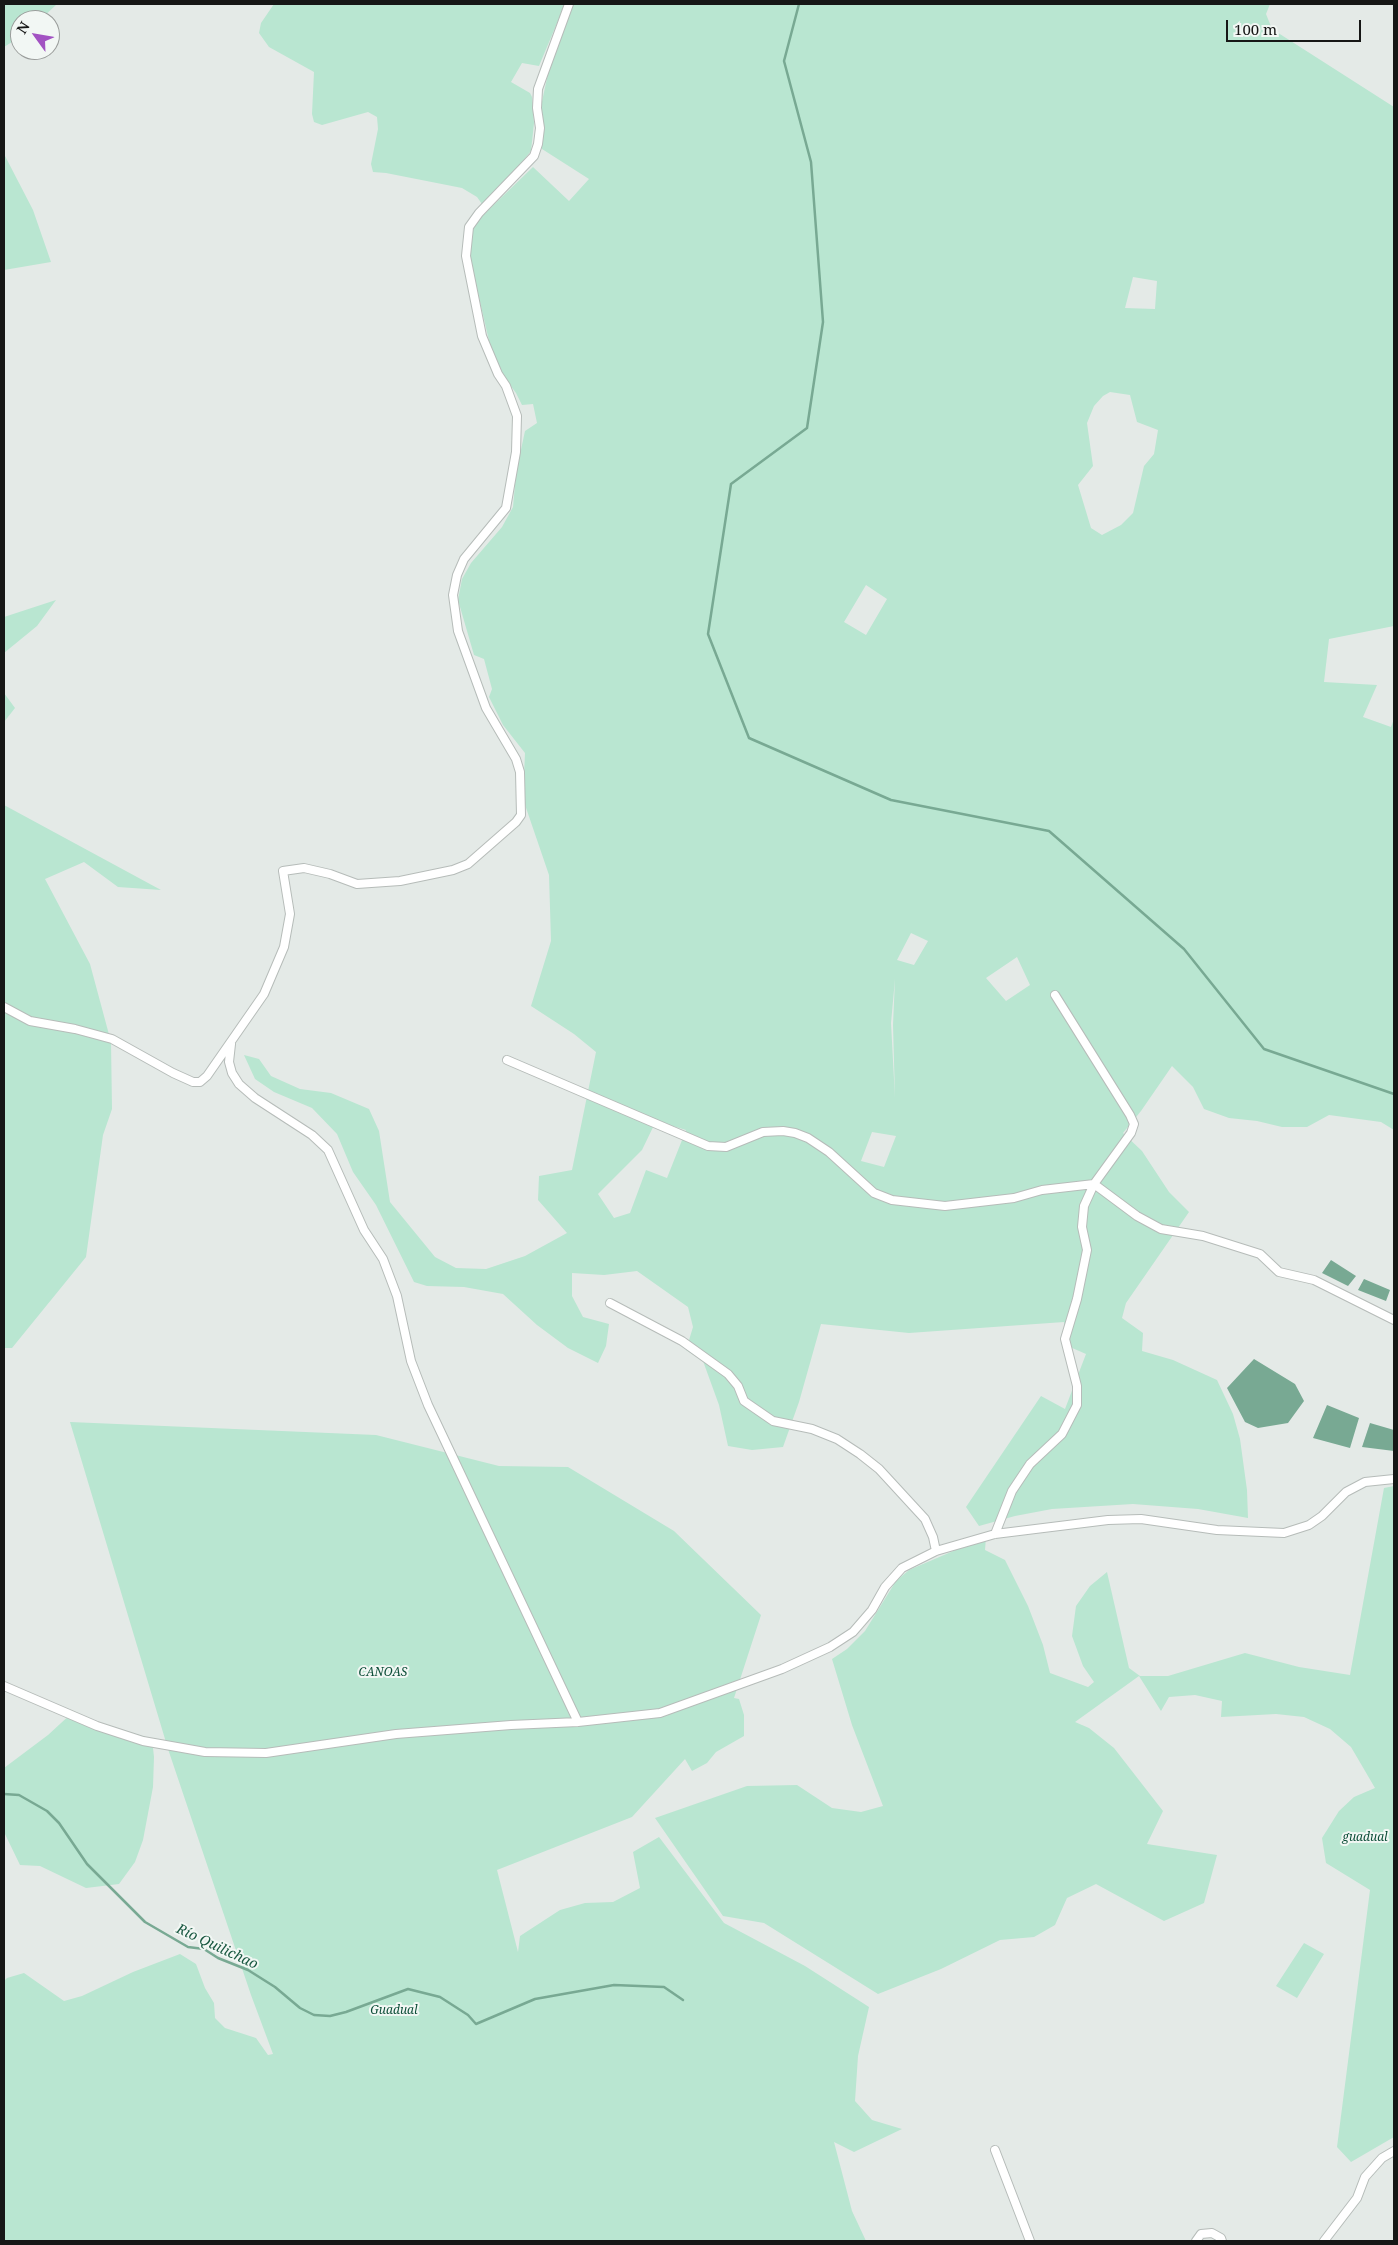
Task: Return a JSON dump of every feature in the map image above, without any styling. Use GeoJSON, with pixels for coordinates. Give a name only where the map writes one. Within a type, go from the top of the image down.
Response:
{"type":"FeatureCollection","features":[{"type":"Feature","properties":{"kind":"street"},"geometry":{"type":"LineString","coordinates":[[4,1007],[30,1021],[75,1029],[112,1039],[193,1082],[200,1082],[207,1076],[264,994],[284,947],[290,914],[283,871],[304,868],[330,874],[358,884],[400,881],[453,870],[468,864],[516,822],[520,815],[518,766],[512,752],[486,708],[458,631],[453,595],[457,576],[464,560],[506,508],[516,452],[517,416],[506,386],[498,374],[482,336],[466,256],[469,226],[534,156],[540,128],[536,108],[538,89],[568,4]]}},
{"type":"Feature","properties":{"kind":"street"},"geometry":{"type":"LineString","coordinates":[[995,1534],[1012,1491],[1030,1464],[1062,1434],[1077,1405],[1077,1386],[1065,1339],[1077,1298],[1087,1250],[1082,1227],[1084,1206],[1094,1184],[1134,1124],[1055,995]]}},
{"type":"Feature","properties":{"kind":"street"},"geometry":{"type":"LineString","coordinates":[[231,1042],[229,1062],[232,1073],[239,1084],[255,1098],[312,1135],[328,1150],[364,1230],[383,1259],[397,1296],[411,1361],[428,1405],[578,1722]]}},
{"type":"Feature","properties":{"kind":"street"},"geometry":{"type":"LineString","coordinates":[[507,1060],[708,1146],[726,1147],[763,1132],[783,1131],[796,1133],[808,1138],[829,1152],[874,1193],[892,1200],[945,1206],[1014,1198],[1042,1190],[1094,1184],[1137,1216],[1161,1229],[1203,1236],[1260,1254],[1279,1272],[1314,1280],[1394,1320]]}},
{"type":"Feature","properties":{"kind":"street"},"geometry":{"type":"LineString","coordinates":[[610,1303],[682,1341],[728,1374],[738,1386],[744,1401],[773,1421],[812,1429],[829,1436],[860,1454],[879,1469],[925,1519],[933,1537],[936,1551]]}},
{"type":"Feature","properties":{"kind":"street"},"geometry":{"type":"LineString","coordinates":[[4,1686],[89,1723],[143,1741],[205,1752],[266,1753],[396,1734],[578,1722],[660,1713],[782,1669],[822,1650],[853,1632],[872,1610],[885,1587],[902,1568],[936,1551],[995,1534],[1030,1528],[1141,1519],[1217,1530],[1284,1533],[1309,1526],[1346,1492],[1365,1482],[1394,1479]]}},
{"type":"Feature","properties":{"kind":"street"},"geometry":{"type":"LineString","coordinates":[[995,2150],[1030,2241]]}},
{"type":"Feature","properties":{"kind":"street"},"geometry":{"type":"LineString","coordinates":[[1324,2241],[1357,2198],[1365,2177],[1382,2158],[1394,2151]]}},
{"type":"Feature","properties":{"kind":"street"},"geometry":{"type":"LineString","coordinates":[[1196,2241],[1201,2234],[1212,2233],[1221,2238],[1222,2241]]}},
{"type":"Feature","properties":{"kind":"green space"},"geometry":{"type":"Polygon","coordinates":[[[4,4],[57,4],[51,10],[10,10],[10,43],[4,47],[4,4]]]}},
{"type":"Feature","properties":{"kind":"green space"},"geometry":{"type":"Polygon","coordinates":[[[274,4],[565,4],[539,66],[522,63],[511,82],[530,93],[532,97],[534,123],[531,151],[498,192],[482,204],[477,197],[462,188],[373,172],[371,164],[378,129],[377,117],[368,112],[322,125],[314,122],[312,114],[314,72],[269,47],[259,33],[261,23],[274,4]]]}},
{"type":"Feature","properties":{"kind":"green space"},"geometry":{"type":"Polygon","coordinates":[[[573,4],[1270,4],[1266,14],[1272,29],[1394,107],[1394,626],[1329,639],[1324,682],[1377,685],[1363,717],[1391,727],[1394,719],[1394,1130],[1381,1122],[1329,1115],[1307,1127],[1282,1127],[1257,1121],[1229,1118],[1204,1109],[1193,1087],[1172,1066],[1141,1111],[1123,1133],[1142,1151],[1169,1192],[1189,1212],[1126,1303],[1122,1318],[1143,1333],[1142,1351],[1173,1360],[1217,1380],[1233,1414],[1240,1439],[1247,1490],[1248,1518],[1198,1509],[1133,1504],[1052,1509],[1015,1516],[979,1526],[966,1507],[1041,1396],[1065,1409],[1086,1354],[1063,1344],[1065,1339],[1064,1322],[909,1333],[821,1324],[799,1402],[783,1447],[752,1450],[728,1446],[719,1405],[703,1361],[686,1350],[693,1327],[688,1307],[637,1271],[604,1275],[572,1273],[572,1296],[583,1317],[609,1324],[606,1346],[598,1363],[568,1348],[537,1325],[503,1294],[464,1287],[427,1286],[414,1282],[376,1205],[353,1172],[337,1134],[312,1108],[274,1092],[255,1079],[244,1055],[259,1059],[271,1076],[300,1089],[331,1093],[369,1109],[379,1131],[390,1202],[435,1257],[456,1268],[486,1269],[525,1256],[567,1233],[538,1200],[539,1176],[572,1170],[596,1052],[574,1034],[531,1006],[551,941],[549,875],[523,799],[525,753],[503,725],[489,697],[492,689],[484,659],[474,655],[458,600],[462,579],[471,563],[502,527],[513,507],[516,473],[525,431],[537,423],[533,404],[522,405],[516,393],[499,370],[490,345],[470,259],[469,237],[478,220],[533,167],[569,201],[589,179],[542,149],[541,106],[551,60],[573,4]],[[1133,277],[1125,308],[1155,309],[1157,281],[1133,277]],[[1110,392],[1103,396],[1094,406],[1087,423],[1093,466],[1078,485],[1091,528],[1102,535],[1121,525],[1133,513],[1144,466],[1154,454],[1158,430],[1137,422],[1130,395],[1110,392]],[[866,585],[844,622],[866,635],[887,599],[866,585]],[[911,933],[897,960],[914,965],[928,941],[911,933]],[[1017,957],[986,978],[1006,1001],[1030,985],[1017,957]],[[895,979],[891,1023],[895,1098],[893,1025],[895,979]],[[656,1121],[642,1150],[598,1194],[614,1218],[630,1213],[646,1170],[667,1178],[686,1130],[656,1121]],[[872,1132],[861,1161],[884,1167],[896,1136],[872,1132]]]}},
{"type":"Feature","properties":{"kind":"green space"},"geometry":{"type":"Polygon","coordinates":[[[4,154],[33,210],[51,262],[4,270],[4,154]]]}},
{"type":"Feature","properties":{"kind":"green space"},"geometry":{"type":"Polygon","coordinates":[[[56,600],[37,626],[4,653],[4,617],[56,600]]]}},
{"type":"Feature","properties":{"kind":"green space"},"geometry":{"type":"Polygon","coordinates":[[[4,693],[15,708],[4,722],[4,693]]]}},
{"type":"Feature","properties":{"kind":"green space"},"geometry":{"type":"Polygon","coordinates":[[[4,805],[161,890],[118,887],[84,862],[45,879],[90,964],[111,1042],[112,1109],[103,1135],[86,1257],[12,1348],[4,1348],[4,805]]]}},
{"type":"Feature","properties":{"kind":"green space","name":"CANOAS"},"geometry":{"type":"Polygon","coordinates":[[[70,1422],[376,1435],[499,1466],[568,1467],[674,1531],[761,1615],[734,1698],[739,1699],[744,1715],[744,1736],[716,1752],[707,1763],[692,1771],[685,1759],[632,1817],[497,1870],[518,1952],[520,1936],[560,1910],[585,1903],[613,1902],[640,1888],[633,1852],[659,1837],[724,1923],[805,1966],[869,2007],[858,2056],[855,2101],[872,2120],[902,2129],[854,2152],[834,2142],[852,2211],[866,2241],[4,2241],[4,1981],[7,1978],[24,1973],[64,2001],[82,1996],[133,1972],[180,1954],[196,1964],[205,1988],[214,2003],[215,2018],[225,2028],[256,2038],[268,2055],[273,2054],[251,1995],[168,1749],[70,1422]]]}},
{"type":"Feature","properties":{"kind":"green space","name":"guadual"},"geometry":{"type":"Polygon","coordinates":[[[1394,1486],[1394,2137],[1351,2162],[1337,2147],[1370,1890],[1326,1863],[1322,1838],[1339,1811],[1354,1797],[1375,1788],[1351,1747],[1330,1729],[1304,1717],[1276,1714],[1221,1717],[1222,1701],[1195,1695],[1169,1697],[1161,1711],[1139,1676],[1075,1722],[1089,1728],[1114,1748],[1163,1811],[1147,1844],[1217,1855],[1204,1903],[1164,1921],[1096,1884],[1067,1898],[1055,1925],[1034,1937],[1000,1940],[941,1969],[878,1994],[764,1923],[723,1916],[655,1818],[747,1786],[797,1785],[832,1808],[861,1812],[883,1806],[852,1725],[832,1659],[847,1649],[865,1631],[896,1581],[909,1570],[986,1537],[985,1550],[1005,1560],[1028,1606],[1043,1645],[1050,1673],[1088,1687],[1094,1682],[1083,1666],[1072,1636],[1076,1606],[1090,1586],[1107,1572],[1129,1668],[1140,1676],[1168,1676],[1245,1653],[1299,1667],[1350,1675],[1384,1488],[1394,1486]]]}},
{"type":"Feature","properties":{"kind":"green space"},"geometry":{"type":"Polygon","coordinates":[[[73,1712],[152,1739],[154,1757],[153,1787],[143,1840],[135,1862],[119,1884],[86,1888],[40,1866],[20,1865],[4,1832],[4,1768],[48,1735],[73,1712]]]}},
{"type":"Feature","properties":{"kind":"green space"},"geometry":{"type":"Polygon","coordinates":[[[1304,1943],[1324,1954],[1297,1998],[1276,1986],[1304,1943]]]}},
{"type":"Feature","properties":{"kind":"shaded area"},"geometry":{"type":"Polygon","coordinates":[[[1331,1260],[1356,1276],[1348,1286],[1322,1273],[1331,1260]]]}},
{"type":"Feature","properties":{"kind":"shaded area"},"geometry":{"type":"Polygon","coordinates":[[[1364,1279],[1390,1290],[1386,1301],[1358,1290],[1364,1279]]]}},
{"type":"Feature","properties":{"kind":"shaded area"},"geometry":{"type":"Polygon","coordinates":[[[1254,1359],[1295,1384],[1304,1401],[1288,1423],[1258,1428],[1245,1422],[1227,1388],[1254,1359]]]}},
{"type":"Feature","properties":{"kind":"shaded area"},"geometry":{"type":"Polygon","coordinates":[[[1327,1405],[1359,1418],[1350,1448],[1313,1438],[1327,1405]]]}},
{"type":"Feature","properties":{"kind":"shaded area"},"geometry":{"type":"Polygon","coordinates":[[[1370,1423],[1394,1430],[1394,1451],[1362,1447],[1370,1423]]]}},
{"type":"Feature","properties":{"kind":"waterway"},"geometry":{"type":"LineString","coordinates":[[799,4],[784,61],[811,162],[823,322],[807,428],[731,484],[708,634],[749,738],[891,800],[1049,831],[1184,949],[1264,1049],[1394,1094]]}},
{"type":"Feature","properties":{"kind":"waterway","name":"Río Quilichao"},"geometry":{"type":"LineString","coordinates":[[4,1794],[19,1795],[47,1811],[59,1823],[87,1864],[145,1922],[188,1947],[204,1949],[218,1958],[248,1970],[275,1987],[300,2008],[314,2015],[330,2016],[346,2012],[408,1989],[440,1997],[468,2015],[476,2024],[535,1999],[614,1985],[664,1987],[683,2000]]}},
{"type":"Feature","properties":{"kind":"park label","name":"Guadual"},"geometry":{"type":"Point","coordinates":[394,2011]}}]}
